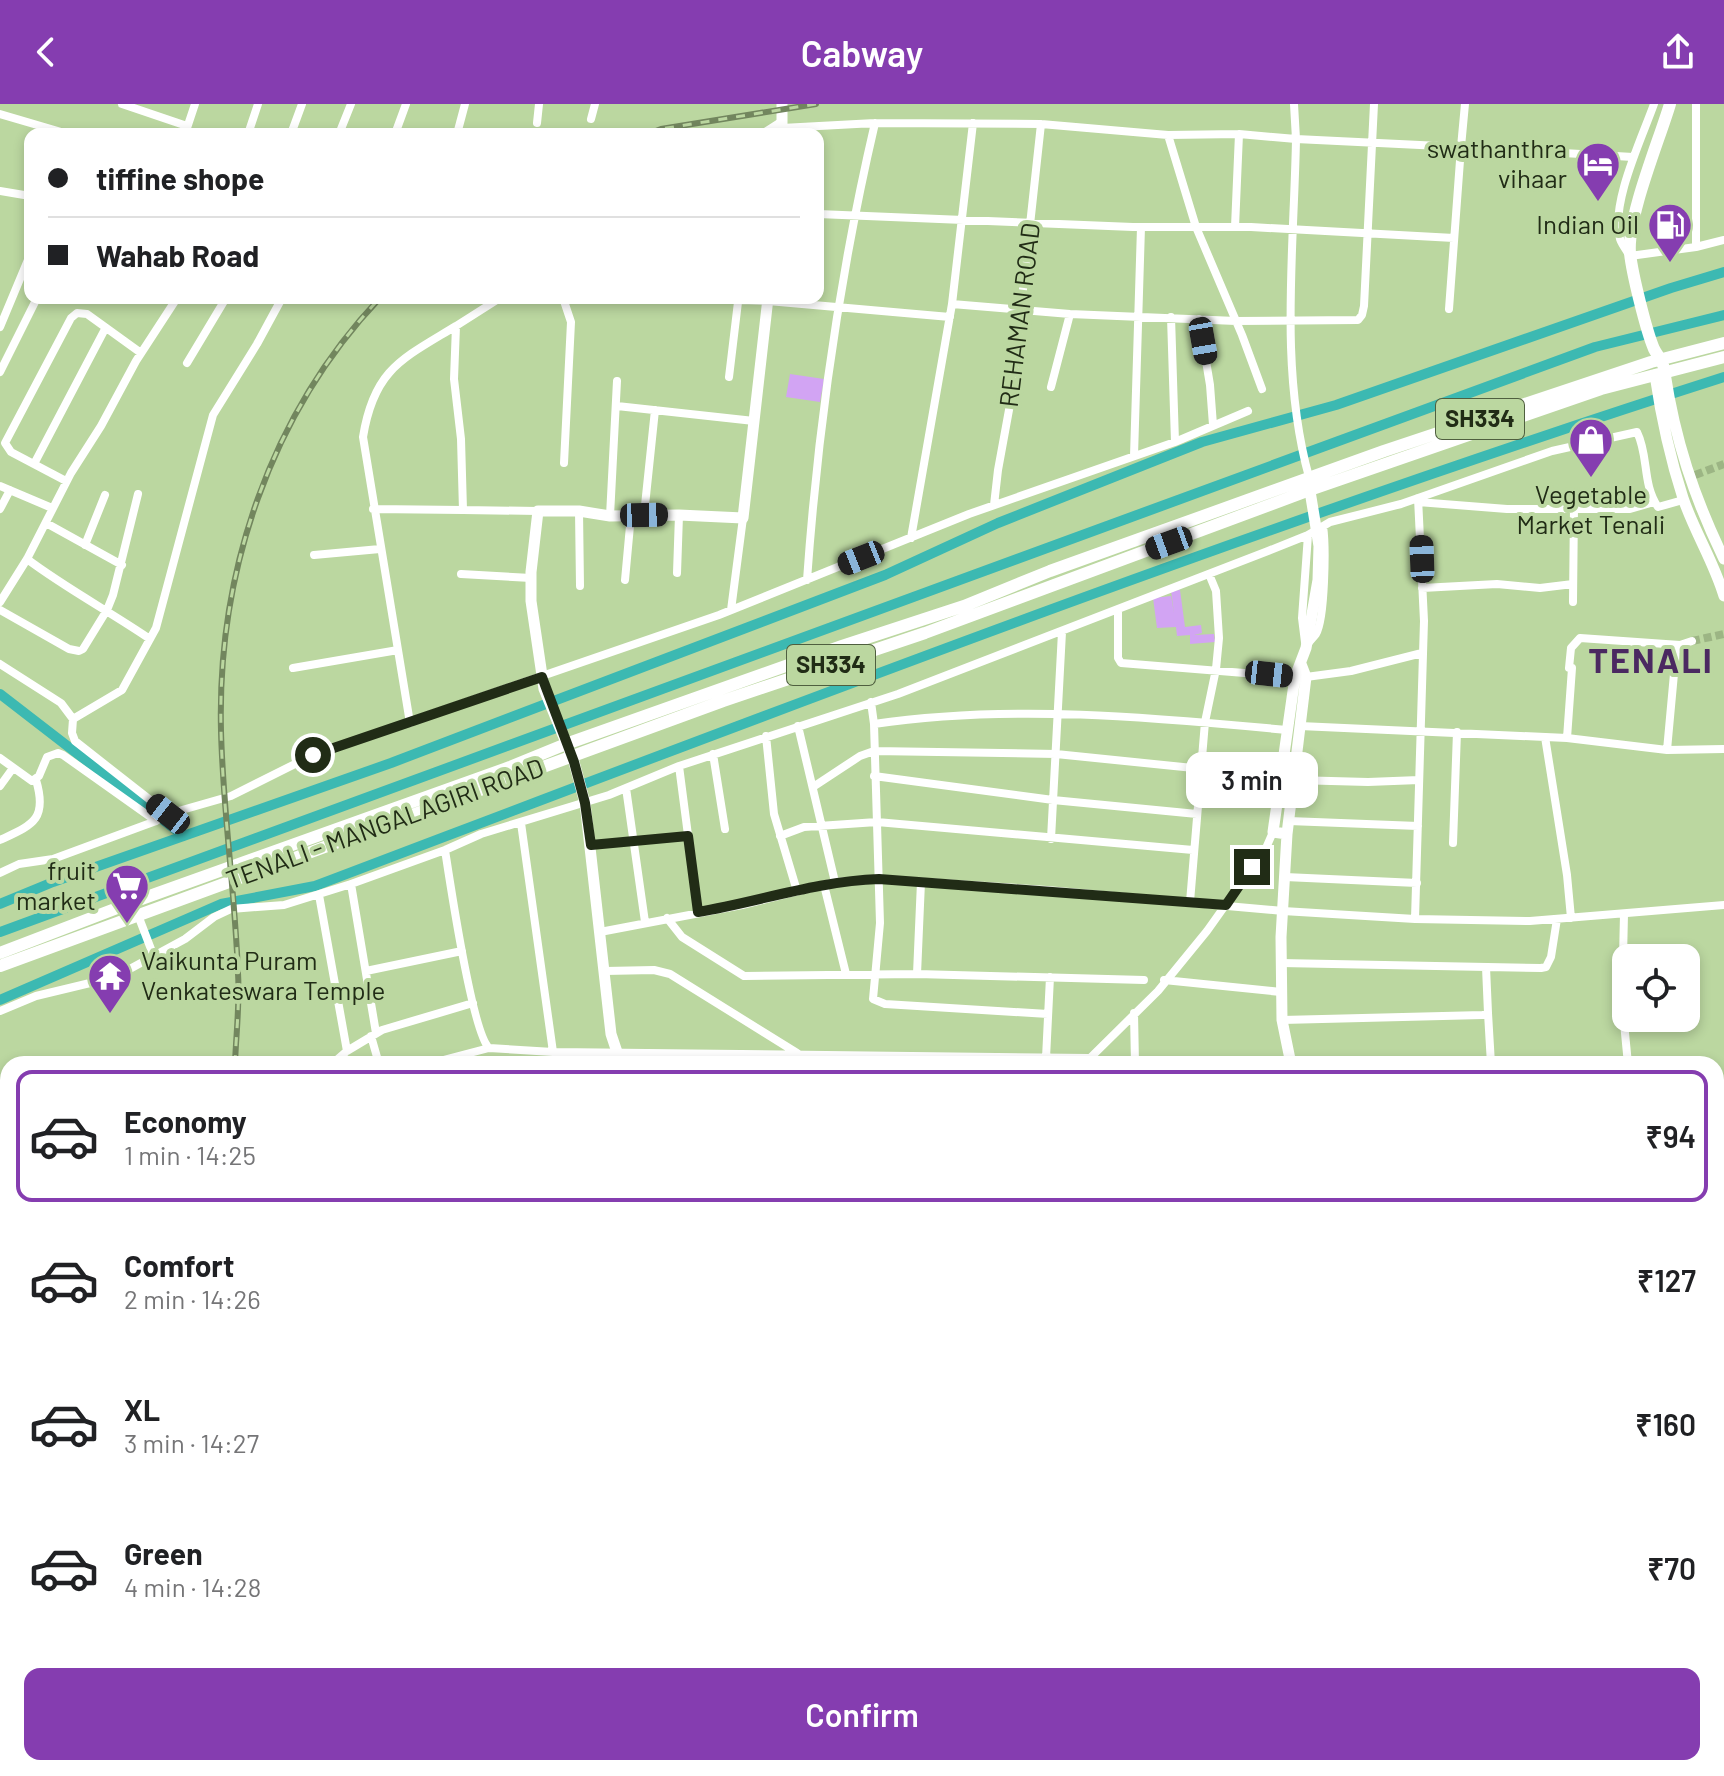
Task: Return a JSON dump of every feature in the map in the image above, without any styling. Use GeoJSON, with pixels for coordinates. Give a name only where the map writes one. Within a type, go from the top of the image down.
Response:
{"type":"FeatureCollection","features":[{"type":"Feature","properties":{"kind":"main road"},"geometry":{"type":"LineString","coordinates":[[1658,369],[1632,262],[1630,241],[1635,213],[1670,104]]}},
{"type":"Feature","properties":{"kind":"main road"},"geometry":{"type":"LineString","coordinates":[[1658,369],[1724,343]]}},
{"type":"Feature","properties":{"kind":"main road"},"geometry":{"type":"LineString","coordinates":[[1658,369],[1724,357]]}},
{"type":"Feature","properties":{"kind":"main road","name":"SH334"},"geometry":{"type":"LineString","coordinates":[[0,953],[483,777],[569,750],[842,646],[964,606],[1050,571],[1574,393],[1658,369]]}},
{"type":"Feature","properties":{"kind":"main road","name":"TENALI - MANGALAGIRI ROAD"},"geometry":{"type":"LineString","coordinates":[[0,966],[140,918],[432,810],[569,750]]}},
{"type":"Feature","properties":{"kind":"street"},"geometry":{"type":"LineString","coordinates":[[122,104],[181,128]]}},
{"type":"Feature","properties":{"kind":"street"},"geometry":{"type":"LineString","coordinates":[[187,128],[195,104]]}},
{"type":"Feature","properties":{"kind":"street"},"geometry":{"type":"LineString","coordinates":[[250,128],[258,104]]}},
{"type":"Feature","properties":{"kind":"street"},"geometry":{"type":"LineString","coordinates":[[293,128],[302,104]]}},
{"type":"Feature","properties":{"kind":"street"},"geometry":{"type":"LineString","coordinates":[[341,128],[351,104]]}},
{"type":"Feature","properties":{"kind":"street"},"geometry":{"type":"LineString","coordinates":[[397,128],[406,104]]}},
{"type":"Feature","properties":{"kind":"street"},"geometry":{"type":"LineString","coordinates":[[459,128],[465,104]]}},
{"type":"Feature","properties":{"kind":"street"},"geometry":{"type":"LineString","coordinates":[[537,123],[539,104]]}},
{"type":"Feature","properties":{"kind":"street"},"geometry":{"type":"LineString","coordinates":[[591,119],[595,104]]}},
{"type":"Feature","properties":{"kind":"street"},"geometry":{"type":"LineString","coordinates":[[782,104],[782,128],[875,123],[1041,124],[1168,135],[1239,134],[1633,157]]}},
{"type":"Feature","properties":{"kind":"street"},"geometry":{"type":"LineString","coordinates":[[1289,1056],[1282,1020],[1281,992],[1287,834],[1300,726],[1301,664],[1318,580],[1319,546],[1292,387],[1290,322],[1296,139],[1294,104]]}},
{"type":"Feature","properties":{"kind":"street"},"geometry":{"type":"LineString","coordinates":[[952,304],[1070,314],[1236,321],[1358,320],[1364,306],[1374,104]]}},
{"type":"Feature","properties":{"kind":"street"},"geometry":{"type":"LineString","coordinates":[[1449,309],[1465,104]]}},
{"type":"Feature","properties":{"kind":"street"},"geometry":{"type":"LineString","coordinates":[[1654,104],[1633,157],[1618,215],[1620,240],[1632,262],[1724,240]]}},
{"type":"Feature","properties":{"kind":"street"},"geometry":{"type":"LineString","coordinates":[[1696,104],[1696,247]]}},
{"type":"Feature","properties":{"kind":"street"},"geometry":{"type":"LineString","coordinates":[[0,114],[48,128]]}},
{"type":"Feature","properties":{"kind":"street"},"geometry":{"type":"LineString","coordinates":[[807,580],[815,467],[854,215],[875,123]]}},
{"type":"Feature","properties":{"kind":"street"},"geometry":{"type":"LineString","coordinates":[[911,538],[952,304],[973,123]]}},
{"type":"Feature","properties":{"kind":"street","name":"REHAMAN ROAD"},"geometry":{"type":"LineString","coordinates":[[994,505],[1011,399],[1041,124]]}},
{"type":"Feature","properties":{"kind":"street"},"geometry":{"type":"LineString","coordinates":[[1235,227],[1239,134]]}},
{"type":"Feature","properties":{"kind":"street"},"geometry":{"type":"LineString","coordinates":[[1168,135],[1196,227],[1262,389]]}},
{"type":"Feature","properties":{"kind":"street"},"geometry":{"type":"LineString","coordinates":[[0,191],[24,195]]}},
{"type":"Feature","properties":{"kind":"street"},"geometry":{"type":"LineString","coordinates":[[824,214],[1141,227],[1235,227],[1454,238]]}},
{"type":"Feature","properties":{"kind":"street"},"geometry":{"type":"LineString","coordinates":[[1134,456],[1141,227]]}},
{"type":"Feature","properties":{"kind":"street"},"geometry":{"type":"LineString","coordinates":[[0,327],[24,269]]}},
{"type":"Feature","properties":{"kind":"street"},"geometry":{"type":"LineString","coordinates":[[0,372],[34,304]]}},
{"type":"Feature","properties":{"kind":"street"},"geometry":{"type":"LineString","coordinates":[[0,602],[27,559],[66,481],[173,304]]}},
{"type":"Feature","properties":{"kind":"street"},"geometry":{"type":"LineString","coordinates":[[187,363],[222,304]]}},
{"type":"Feature","properties":{"kind":"street"},"geometry":{"type":"LineString","coordinates":[[73,719],[122,690],[156,628],[213,415],[279,304]]}},
{"type":"Feature","properties":{"kind":"street"},"geometry":{"type":"LineString","coordinates":[[410,723],[363,437],[367,410],[388,372],[402,359],[491,304]]}},
{"type":"Feature","properties":{"kind":"street"},"geometry":{"type":"LineString","coordinates":[[564,463],[571,322],[565,304]]}},
{"type":"Feature","properties":{"kind":"street"},"geometry":{"type":"LineString","coordinates":[[729,377],[738,304]]}},
{"type":"Feature","properties":{"kind":"street"},"geometry":{"type":"LineString","coordinates":[[731,610],[767,304]]}},
{"type":"Feature","properties":{"kind":"street"},"geometry":{"type":"LineString","coordinates":[[808,304],[950,317]]}},
{"type":"Feature","properties":{"kind":"street"},"geometry":{"type":"LineString","coordinates":[[66,481],[11,452],[6,448],[6,437],[74,315],[87,314],[141,353]]}},
{"type":"Feature","properties":{"kind":"street"},"geometry":{"type":"LineString","coordinates":[[1051,387],[1070,314]]}},
{"type":"Feature","properties":{"kind":"street"},"geometry":{"type":"LineString","coordinates":[[1171,317],[1175,442]]}},
{"type":"Feature","properties":{"kind":"street"},"geometry":{"type":"LineString","coordinates":[[1199,319],[1213,425]]}},
{"type":"Feature","properties":{"kind":"street"},"geometry":{"type":"LineString","coordinates":[[456,326],[454,379],[461,439],[463,510]]}},
{"type":"Feature","properties":{"kind":"street"},"geometry":{"type":"LineString","coordinates":[[34,464],[105,329]]}},
{"type":"Feature","properties":{"kind":"street"},"geometry":{"type":"LineString","coordinates":[[1658,369],[1666,413],[1687,478],[1724,559]]}},
{"type":"Feature","properties":{"kind":"street"},"geometry":{"type":"LineString","coordinates":[[610,516],[617,381]]}},
{"type":"Feature","properties":{"kind":"street"},"geometry":{"type":"LineString","coordinates":[[617,406],[754,421]]}},
{"type":"Feature","properties":{"kind":"street"},"geometry":{"type":"LineString","coordinates":[[644,515],[655,410]]}},
{"type":"Feature","properties":{"kind":"street"},"geometry":{"type":"LineString","coordinates":[[0,873],[19,864],[53,859],[168,814],[231,796],[313,755],[543,683],[994,505],[1175,442],[1248,411]]}},
{"type":"Feature","properties":{"kind":"street"},"geometry":{"type":"LineString","coordinates":[[0,1011],[36,996],[115,977],[226,911],[284,905],[351,884],[481,834],[626,788],[679,766],[871,702],[1062,632],[1308,535],[1323,526],[1418,500],[1552,451],[1637,432],[1654,502],[1658,507],[1683,500]]}},
{"type":"Feature","properties":{"kind":"street"},"geometry":{"type":"LineString","coordinates":[[1687,478],[1683,500],[1724,596]]}},
{"type":"Feature","properties":{"kind":"street"},"geometry":{"type":"LineString","coordinates":[[0,486],[52,508]]}},
{"type":"Feature","properties":{"kind":"street"},"geometry":{"type":"LineString","coordinates":[[0,509],[10,490]]}},
{"type":"Feature","properties":{"kind":"street"},"geometry":{"type":"LineString","coordinates":[[0,610],[69,649],[79,651],[107,610],[122,565],[138,494]]}},
{"type":"Feature","properties":{"kind":"street"},"geometry":{"type":"LineString","coordinates":[[85,545],[105,495]]}},
{"type":"Feature","properties":{"kind":"street"},"geometry":{"type":"LineString","coordinates":[[1418,500],[1507,509],[1630,509],[1654,502]]}},
{"type":"Feature","properties":{"kind":"street"},"geometry":{"type":"LineString","coordinates":[[1415,919],[1422,653],[1418,500]]}},
{"type":"Feature","properties":{"kind":"street"},"geometry":{"type":"LineString","coordinates":[[1573,602],[1574,507]]}},
{"type":"Feature","properties":{"kind":"street"},"geometry":{"type":"LineString","coordinates":[[373,509],[579,511],[610,516],[743,518]]}},
{"type":"Feature","properties":{"kind":"street"},"geometry":{"type":"LineString","coordinates":[[538,511],[531,601],[543,683],[584,799],[611,1034],[617,1056]]}},
{"type":"Feature","properties":{"kind":"street"},"geometry":{"type":"LineString","coordinates":[[579,511],[580,586]]}},
{"type":"Feature","properties":{"kind":"street"},"geometry":{"type":"LineString","coordinates":[[625,580],[631,515]]}},
{"type":"Feature","properties":{"kind":"street"},"geometry":{"type":"LineString","coordinates":[[677,573],[679,515]]}},
{"type":"Feature","properties":{"kind":"street"},"geometry":{"type":"LineString","coordinates":[[46,523],[122,565]]}},
{"type":"Feature","properties":{"kind":"street"},"geometry":{"type":"LineString","coordinates":[[1306,648],[1317,632],[1325,576],[1323,526]]}},
{"type":"Feature","properties":{"kind":"street"},"geometry":{"type":"LineString","coordinates":[[1306,648],[1302,629],[1308,535]]}},
{"type":"Feature","properties":{"kind":"street"},"geometry":{"type":"LineString","coordinates":[[314,555],[380,549]]}},
{"type":"Feature","properties":{"kind":"street"},"geometry":{"type":"LineString","coordinates":[[27,559],[66,588],[107,610],[150,639]]}},
{"type":"Feature","properties":{"kind":"street"},"geometry":{"type":"LineString","coordinates":[[461,574],[531,578]]}},
{"type":"Feature","properties":{"kind":"street"},"geometry":{"type":"LineString","coordinates":[[1190,902],[1205,722],[1216,669],[1218,609],[1216,591],[1209,574]]}},
{"type":"Feature","properties":{"kind":"street"},"geometry":{"type":"LineString","coordinates":[[1422,588],[1497,584],[1540,588],[1573,584]]}},
{"type":"Feature","properties":{"kind":"street"},"geometry":{"type":"LineString","coordinates":[[1118,609],[1121,663],[1300,677],[1351,671],[1422,653]]}},
{"type":"Feature","properties":{"kind":"street"},"geometry":{"type":"LineString","coordinates":[[1051,839],[1062,632]]}},
{"type":"Feature","properties":{"kind":"street"},"geometry":{"type":"LineString","coordinates":[[1567,738],[1571,648],[1580,638],[1680,645],[1692,641]]}},
{"type":"Feature","properties":{"kind":"street"},"geometry":{"type":"LineString","coordinates":[[1667,750],[1676,652],[1680,645]]}},
{"type":"Feature","properties":{"kind":"street"},"geometry":{"type":"LineString","coordinates":[[293,668],[398,650]]}},
{"type":"Feature","properties":{"kind":"street"},"geometry":{"type":"LineString","coordinates":[[0,664],[61,703],[73,719],[75,741],[168,814]]}},
{"type":"Feature","properties":{"kind":"street"},"geometry":{"type":"LineString","coordinates":[[1092,1056],[1158,991],[1207,931],[1266,848],[1273,832],[1287,730],[1300,677]]}},
{"type":"Feature","properties":{"kind":"street"},"geometry":{"type":"LineString","coordinates":[[871,702],[880,923],[872,994],[875,1002],[1048,1014]]}},
{"type":"Feature","properties":{"kind":"street"},"geometry":{"type":"LineString","coordinates":[[874,724],[917,718],[1058,714],[1287,730]]}},
{"type":"Feature","properties":{"kind":"street"},"geometry":{"type":"LineString","coordinates":[[798,726],[835,882]]}},
{"type":"Feature","properties":{"kind":"street"},"geometry":{"type":"LineString","coordinates":[[1300,726],[1567,738],[1667,750],[1724,749]]}},
{"type":"Feature","properties":{"kind":"street"},"geometry":{"type":"LineString","coordinates":[[1453,843],[1457,732]]}},
{"type":"Feature","properties":{"kind":"street"},"geometry":{"type":"LineString","coordinates":[[766,736],[774,814],[797,891]]}},
{"type":"Feature","properties":{"kind":"street"},"geometry":{"type":"LineString","coordinates":[[1545,737],[1571,918]]}},
{"type":"Feature","properties":{"kind":"street"},"geometry":{"type":"LineString","coordinates":[[813,787],[860,756],[874,751],[1056,754],[1281,777]]}},
{"type":"Feature","properties":{"kind":"street"},"geometry":{"type":"LineString","coordinates":[[0,840],[34,821],[41,803],[36,780],[47,757],[58,753],[156,821]]}},
{"type":"Feature","properties":{"kind":"street"},"geometry":{"type":"LineString","coordinates":[[713,754],[725,829]]}},
{"type":"Feature","properties":{"kind":"street"},"geometry":{"type":"LineString","coordinates":[[0,758],[27,779],[36,780]]}},
{"type":"Feature","properties":{"kind":"street"},"geometry":{"type":"LineString","coordinates":[[679,766],[698,912]]}},
{"type":"Feature","properties":{"kind":"street"},"geometry":{"type":"LineString","coordinates":[[0,786],[13,768]]}},
{"type":"Feature","properties":{"kind":"street"},"geometry":{"type":"LineString","coordinates":[[874,776],[1053,800],[1197,814]]}},
{"type":"Feature","properties":{"kind":"street"},"geometry":{"type":"LineString","coordinates":[[1294,780],[1419,780]]}},
{"type":"Feature","properties":{"kind":"street"},"geometry":{"type":"LineString","coordinates":[[626,788],[645,922]]}},
{"type":"Feature","properties":{"kind":"street"},"geometry":{"type":"LineString","coordinates":[[1289,821],[1418,826]]}},
{"type":"Feature","properties":{"kind":"street"},"geometry":{"type":"LineString","coordinates":[[780,836],[804,827],[877,822],[1193,850]]}},
{"type":"Feature","properties":{"kind":"street"},"geometry":{"type":"LineString","coordinates":[[521,823],[553,1052]]}},
{"type":"Feature","properties":{"kind":"street"},"geometry":{"type":"LineString","coordinates":[[1273,832],[1287,834]]}},
{"type":"Feature","properties":{"kind":"street"},"geometry":{"type":"LineString","coordinates":[[591,845],[688,836]]}},
{"type":"Feature","properties":{"kind":"street"},"geometry":{"type":"LineString","coordinates":[[445,850],[473,1003],[480,1034],[489,1048]]}},
{"type":"Feature","properties":{"kind":"street"},"geometry":{"type":"LineString","coordinates":[[1285,877],[1417,883]]}},
{"type":"Feature","properties":{"kind":"street"},"geometry":{"type":"LineString","coordinates":[[600,932],[742,905],[835,882],[879,879],[1415,919],[1557,919],[1724,905]]}},
{"type":"Feature","properties":{"kind":"street"},"geometry":{"type":"LineString","coordinates":[[917,974],[921,882]]}},
{"type":"Feature","properties":{"kind":"street"},"geometry":{"type":"LineString","coordinates":[[351,884],[378,1056]]}},
{"type":"Feature","properties":{"kind":"street"},"geometry":{"type":"LineString","coordinates":[[824,885],[846,974]]}},
{"type":"Feature","properties":{"kind":"street"},"geometry":{"type":"LineString","coordinates":[[319,895],[347,1051]]}},
{"type":"Feature","properties":{"kind":"street"},"geometry":{"type":"LineString","coordinates":[[133,902],[152,953]]}},
{"type":"Feature","properties":{"kind":"street"},"geometry":{"type":"LineString","coordinates":[[1624,914],[1622,1002],[1627,1056]]}},
{"type":"Feature","properties":{"kind":"street"},"geometry":{"type":"LineString","coordinates":[[667,918],[682,937],[744,976],[917,974],[1144,980]]}},
{"type":"Feature","properties":{"kind":"street"},"geometry":{"type":"LineString","coordinates":[[1281,963],[1546,967],[1551,957],[1557,919]]}},
{"type":"Feature","properties":{"kind":"street"},"geometry":{"type":"LineString","coordinates":[[366,971],[462,951]]}},
{"type":"Feature","properties":{"kind":"street"},"geometry":{"type":"LineString","coordinates":[[1486,967],[1491,1056]]}},
{"type":"Feature","properties":{"kind":"street"},"geometry":{"type":"LineString","coordinates":[[605,971],[654,970],[670,974],[799,1054]]}},
{"type":"Feature","properties":{"kind":"street"},"geometry":{"type":"LineString","coordinates":[[1046,1056],[1050,977]]}},
{"type":"Feature","properties":{"kind":"street"},"geometry":{"type":"LineString","coordinates":[[1164,980],[1281,992]]}},
{"type":"Feature","properties":{"kind":"street"},"geometry":{"type":"LineString","coordinates":[[341,1056],[374,1034],[473,1003]]}},
{"type":"Feature","properties":{"kind":"street"},"geometry":{"type":"LineString","coordinates":[[1134,1013],[1135,1056]]}},
{"type":"Feature","properties":{"kind":"street"},"geometry":{"type":"LineString","coordinates":[[1282,1020],[1488,1013]]}},
{"type":"Feature","properties":{"kind":"street"},"geometry":{"type":"LineString","coordinates":[[458,1056],[489,1048],[553,1052],[815,1056]]}},
{"type":"Feature","properties":{"kind":"shaded area"},"geometry":{"type":"Polygon","coordinates":[[[790,374],[824,379],[820,402],[786,397],[790,374]]]}},
{"type":"Feature","properties":{"kind":"shaded area"},"geometry":{"type":"Polygon","coordinates":[[[1180,590],[1185,627],[1201,625],[1202,633],[1194,635],[1214,634],[1215,642],[1190,644],[1190,635],[1177,636],[1176,627],[1157,628],[1153,598],[1171,596],[1174,613],[1171,591],[1180,590]]]}},
{"type":"Feature","properties":{"kind":"waterway"},"geometry":{"type":"LineString","coordinates":[[0,904],[53,882],[391,763],[885,575],[998,523],[1202,442],[1336,405],[1724,272]]}},
{"type":"Feature","properties":{"kind":"waterway"},"geometry":{"type":"LineString","coordinates":[[0,932],[1595,347],[1724,315]]}},
{"type":"Feature","properties":{"kind":"waterway"},"geometry":{"type":"LineString","coordinates":[[0,1000],[221,904],[315,886],[1192,558],[1546,435],[1724,377]]}},
{"type":"Feature","properties":{"kind":"waterway"},"geometry":{"type":"LineString","coordinates":[[0,694],[184,836]]}},
{"type":"Feature","properties":{"kind":"tunnel"},"geometry":{"type":"LineString","coordinates":[[1695,475],[1724,464]]}},
{"type":"Feature","properties":{"kind":"tunnel"},"geometry":{"type":"LineString","coordinates":[[1692,641],[1724,634]]}},
{"type":"Feature","properties":{"kind":"railway"},"geometry":{"type":"LineString","coordinates":[[667,128],[816,104]]}},
{"type":"Feature","properties":{"kind":"railway"},"geometry":{"type":"LineString","coordinates":[[235,1056],[238,984],[221,731],[222,672],[229,613],[241,555],[258,499],[280,444],[308,392],[341,343],[375,304]]}},
{"type":"Feature","properties":{"kind":"place","name":"swathanthra vihaar"},"geometry":{"type":"Point","coordinates":[1598,203]}},
{"type":"Feature","properties":{"kind":"place","name":"Indian Oil"},"geometry":{"type":"Point","coordinates":[1670,264]}},
{"type":"Feature","properties":{"kind":"place","name":"Vegetable Market Tenali"},"geometry":{"type":"Point","coordinates":[1591,479]}},
{"type":"Feature","properties":{"kind":"place","name":"fruit market"},"geometry":{"type":"Point","coordinates":[127,925]}},
{"type":"Feature","properties":{"kind":"place","name":"Vaikunta Puram Venkateswara Temple"},"geometry":{"type":"Point","coordinates":[110,1015]}},
{"type":"Feature","properties":{"kind":"district","name":"TENALI"},"geometry":{"type":"Point","coordinates":[1651,661]}},
{"type":"Feature","properties":{"kind":"route"},"geometry":{"type":"LineString","coordinates":[[313,755],[542,677],[574,762],[585,803],[591,845],[688,836],[698,912],[742,905],[835,882],[879,879],[1226,905],[1252,867]]}}]}
